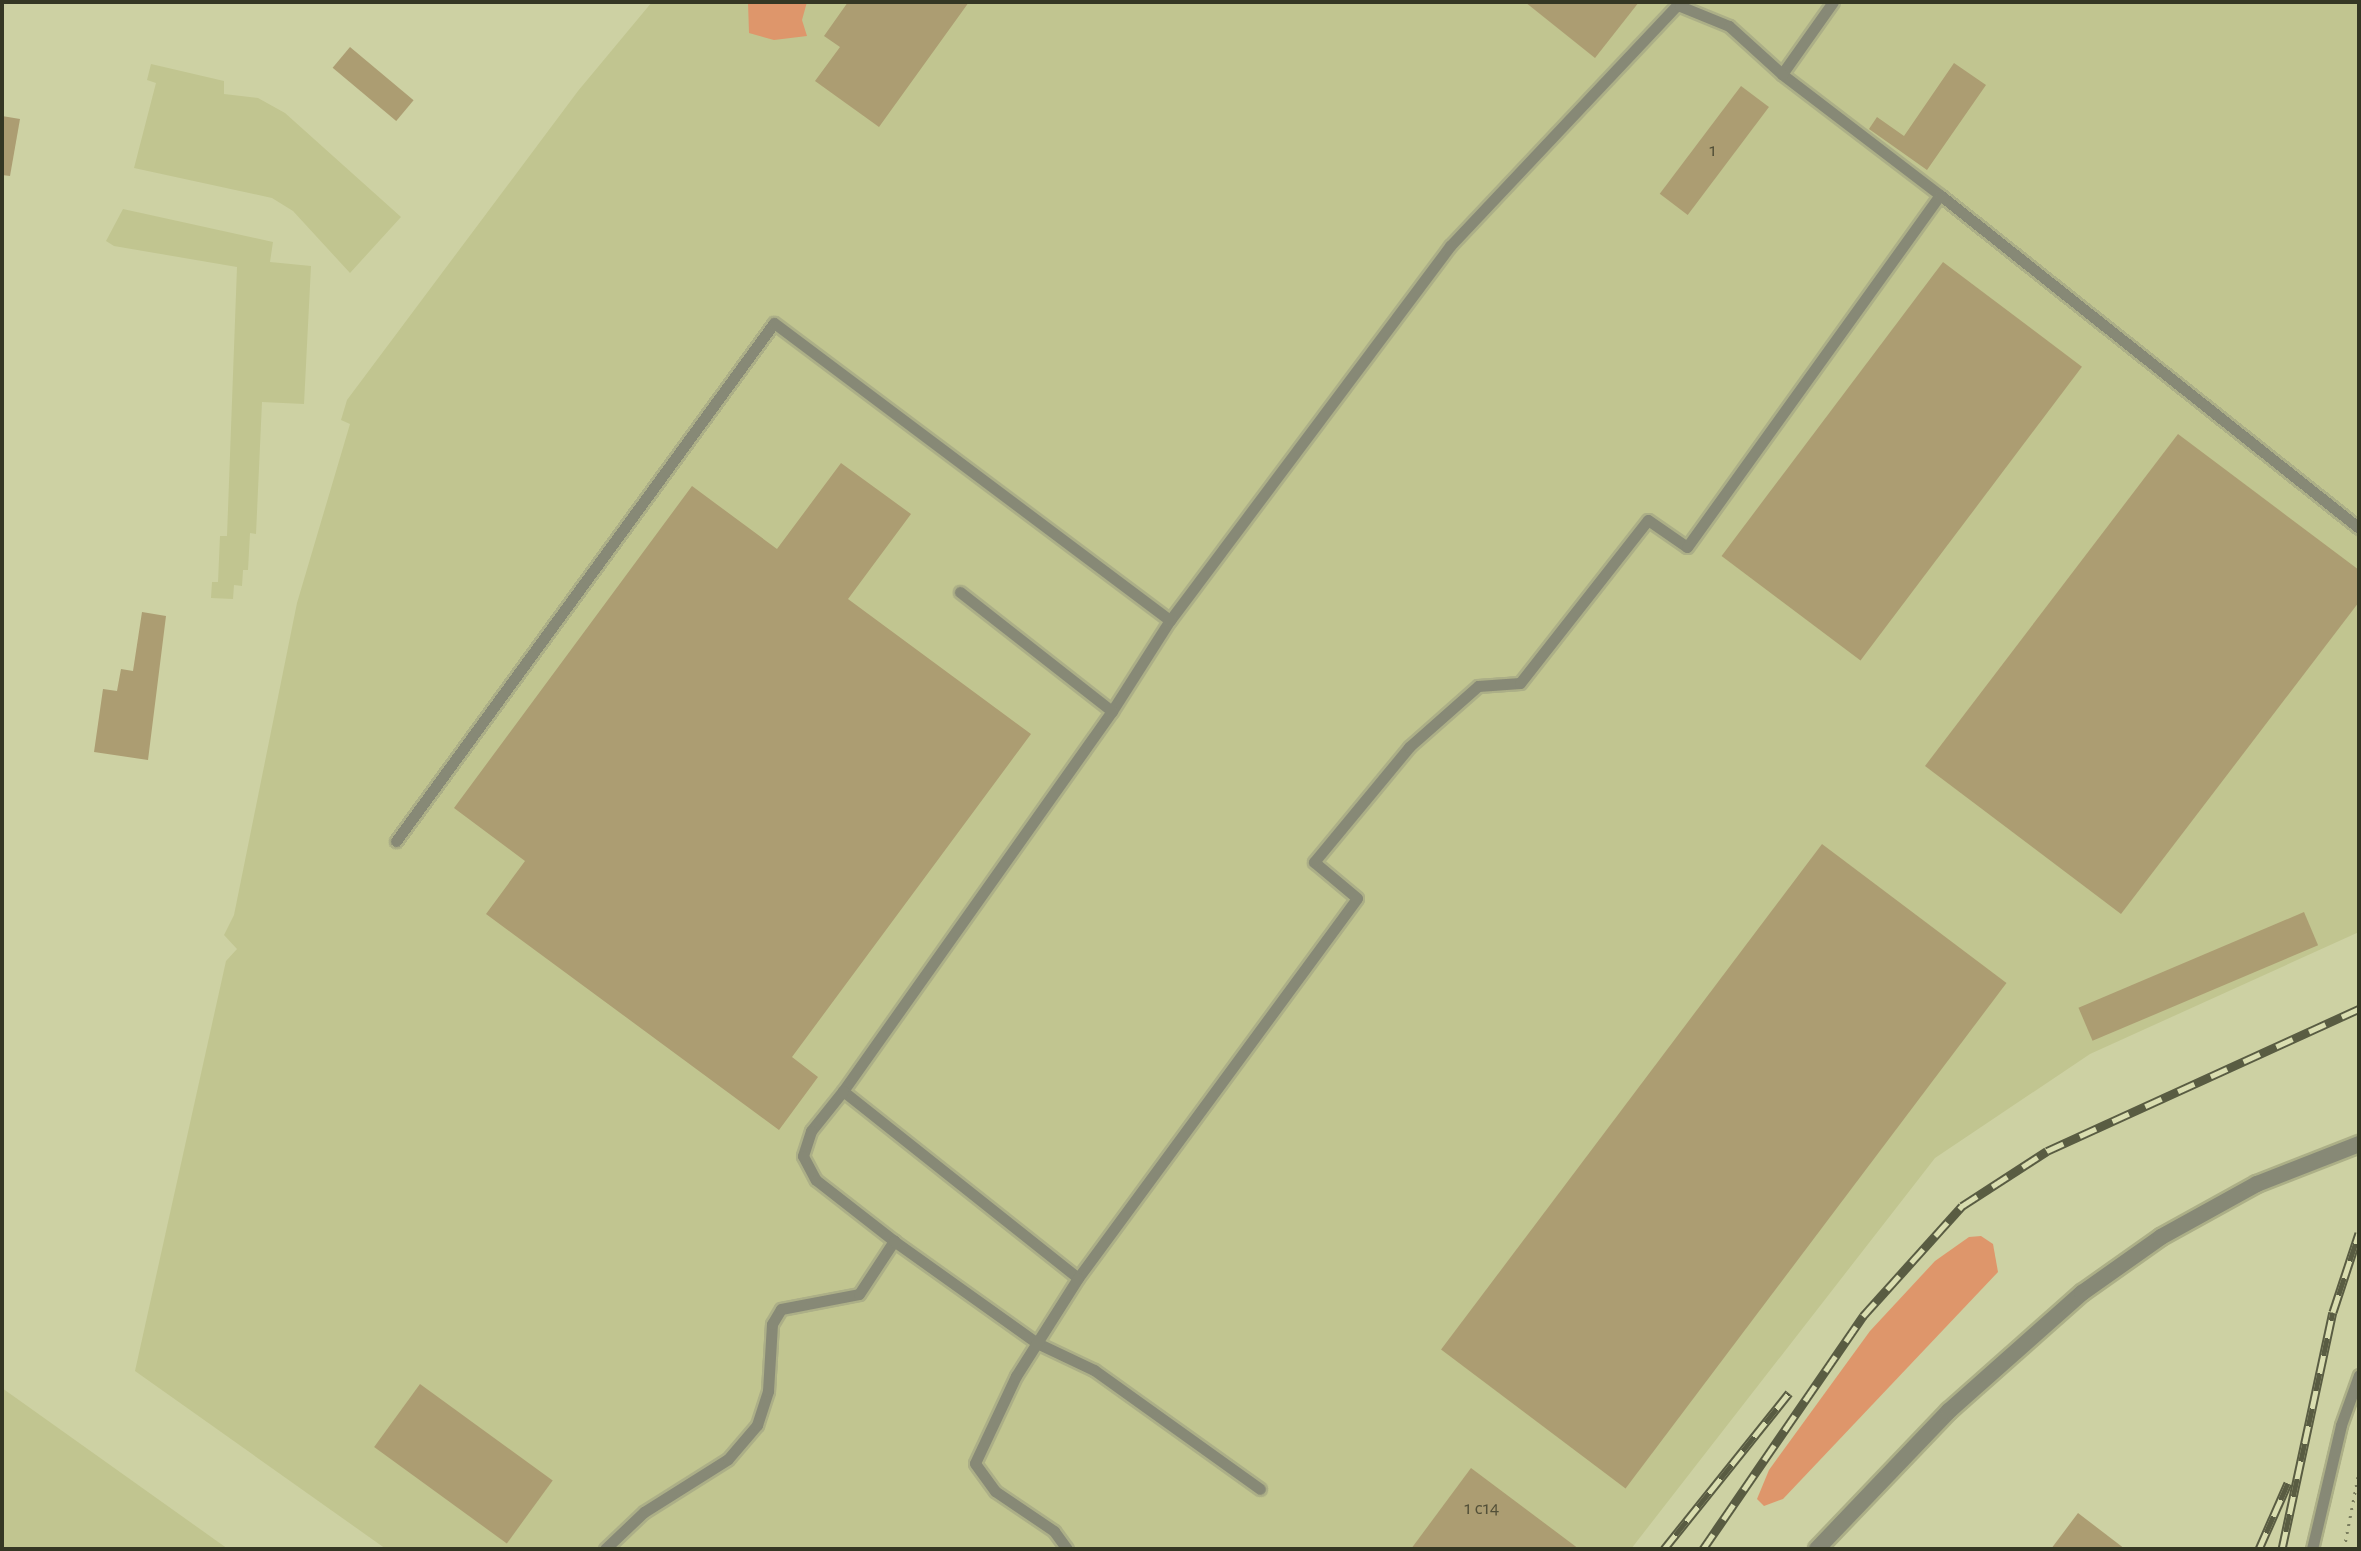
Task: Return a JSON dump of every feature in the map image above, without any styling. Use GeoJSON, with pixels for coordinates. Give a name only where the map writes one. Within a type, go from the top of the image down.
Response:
{"type":"FeatureCollection","features":[{"type":"Feature","properties":{"kind":"street"},"geometry":{"type":"LineString","coordinates":[[1817,1549],[1949,1411],[2082,1293],[2161,1237],[2243,1192],[2359,1144]]}},
{"type":"Feature","properties":{"kind":"lane"},"geometry":{"type":"LineString","coordinates":[[1782,74],[1833,2]]}},
{"type":"Feature","properties":{"kind":"lane"},"geometry":{"type":"LineString","coordinates":[[1260,1489],[1094,1370],[1037,1343],[894,1241],[816,1180],[803,1156],[811,1131],[843,1091],[1112,711],[1170,620],[1450,246],[1680,4],[1729,26],[1782,74],[1940,195],[2359,528]]}},
{"type":"Feature","properties":{"kind":"lane"},"geometry":{"type":"LineString","coordinates":[[1067,1549],[1054,1531],[995,1491],[975,1463],[1037,1343],[1078,1278],[1357,898],[1314,862],[1409,747],[1478,686],[1520,683],[1648,520],[1687,547],[1940,195]]}},
{"type":"Feature","properties":{"kind":"lane"},"geometry":{"type":"LineString","coordinates":[[396,841],[774,323],[1170,620]]}},
{"type":"Feature","properties":{"kind":"lane"},"geometry":{"type":"LineString","coordinates":[[960,592],[1112,711]]}},
{"type":"Feature","properties":{"kind":"lane"},"geometry":{"type":"LineString","coordinates":[[843,1091],[1078,1278]]}},
{"type":"Feature","properties":{"kind":"lane"},"geometry":{"type":"LineString","coordinates":[[605,1549],[644,1512],[728,1459],[757,1425],[768,1391],[772,1324],[781,1309],[859,1294],[894,1241]]}},
{"type":"Feature","properties":{"kind":"lane"},"geometry":{"type":"LineString","coordinates":[[2312,1549],[2341,1425],[2359,1375]]}},
{"type":"Feature","properties":{"kind":"path"},"geometry":{"type":"LineString","coordinates":[[2344,1549],[2359,1471]]}},
{"type":"Feature","properties":{"kind":"shaded area"},"geometry":{"type":"Polygon","coordinates":[[[652,2],[2359,2],[2359,932],[2090,1054],[1935,1158],[1631,1549],[386,1549],[135,1371],[226,961],[237,949],[224,935],[234,915],[297,603],[350,424],[341,420],[347,400],[578,91],[652,2]]]}},
{"type":"Feature","properties":{"kind":"shaded area"},"geometry":{"type":"Polygon","coordinates":[[[748,2],[807,2],[802,20],[807,36],[774,40],[749,33],[748,2]]]}},
{"type":"Feature","properties":{"kind":"shaded area"},"geometry":{"type":"Polygon","coordinates":[[[151,64],[224,81],[224,94],[258,98],[285,113],[401,217],[350,273],[293,211],[272,198],[134,168],[156,83],[147,80],[151,64]]]}},
{"type":"Feature","properties":{"kind":"shaded area"},"geometry":{"type":"Polygon","coordinates":[[[123,209],[273,242],[270,262],[311,266],[304,404],[262,402],[256,534],[250,533],[248,570],[243,570],[242,586],[234,585],[233,599],[211,598],[212,582],[218,582],[220,536],[227,536],[237,267],[114,246],[106,241],[123,209]]]}},
{"type":"Feature","properties":{"kind":"shaded area"},"geometry":{"type":"Polygon","coordinates":[[[1981,1236],[1993,1244],[1998,1272],[1783,1499],[1764,1506],[1757,1499],[1769,1470],[1870,1331],[1935,1261],[1969,1237],[1981,1236]]]}},
{"type":"Feature","properties":{"kind":"shaded area"},"geometry":{"type":"Polygon","coordinates":[[[2,1388],[228,1549],[2,1549],[2,1388]]]}},
{"type":"Feature","properties":{"kind":"building"},"geometry":{"type":"Polygon","coordinates":[[[848,2],[969,2],[879,127],[815,81],[840,47],[824,36],[848,2]]]}},
{"type":"Feature","properties":{"kind":"building"},"geometry":{"type":"Polygon","coordinates":[[[1525,2],[1639,2],[1595,58],[1525,2]]]}},
{"type":"Feature","properties":{"kind":"building"},"geometry":{"type":"Polygon","coordinates":[[[350,47],[414,100],[396,121],[333,68],[350,47]]]}},
{"type":"Feature","properties":{"kind":"building"},"geometry":{"type":"Polygon","coordinates":[[[1954,63],[1986,85],[1927,170],[1869,129],[1877,117],[1904,136],[1954,63]]]}},
{"type":"Feature","properties":{"kind":"building"},"geometry":{"type":"Polygon","coordinates":[[[1741,86],[1769,107],[1688,215],[1660,194],[1741,86]]]}},
{"type":"Feature","properties":{"kind":"building"},"geometry":{"type":"Polygon","coordinates":[[[2,116],[20,119],[10,176],[2,175],[2,116]]]}},
{"type":"Feature","properties":{"kind":"building"},"geometry":{"type":"Polygon","coordinates":[[[1943,262],[2082,367],[1860,661],[1722,556],[1943,262]]]}},
{"type":"Feature","properties":{"kind":"building"},"geometry":{"type":"Polygon","coordinates":[[[2178,434],[2359,570],[2359,602],[2121,914],[1925,766],[2178,434]]]}},
{"type":"Feature","properties":{"kind":"building"},"geometry":{"type":"Polygon","coordinates":[[[841,463],[911,514],[848,599],[1031,734],[792,1057],[818,1077],[779,1130],[486,914],[525,861],[454,808],[692,486],[777,549],[841,463]]]}},
{"type":"Feature","properties":{"kind":"building"},"geometry":{"type":"Polygon","coordinates":[[[142,612],[166,616],[148,760],[94,752],[103,689],[117,691],[121,669],[133,671],[142,612]]]}},
{"type":"Feature","properties":{"kind":"building"},"geometry":{"type":"Polygon","coordinates":[[[1822,844],[2006,983],[1626,1489],[1441,1350],[1822,844]]]}},
{"type":"Feature","properties":{"kind":"building"},"geometry":{"type":"Polygon","coordinates":[[[2304,912],[2318,945],[2093,1041],[2078,1008],[2304,912]]]}},
{"type":"Feature","properties":{"kind":"building"},"geometry":{"type":"Polygon","coordinates":[[[420,1384],[553,1480],[507,1544],[374,1447],[420,1384]]]}},
{"type":"Feature","properties":{"kind":"building"},"geometry":{"type":"Polygon","coordinates":[[[1471,1468],[1579,1549],[1411,1549],[1471,1468]]]}},
{"type":"Feature","properties":{"kind":"building"},"geometry":{"type":"Polygon","coordinates":[[[2078,1513],[2125,1549],[2051,1549],[2078,1513]]]}},
{"type":"Feature","properties":{"kind":"railway"},"geometry":{"type":"LineString","coordinates":[[1703,1549],[1863,1316],[1962,1206],[2047,1151],[2359,1009]]}},
{"type":"Feature","properties":{"kind":"railway"},"geometry":{"type":"LineString","coordinates":[[2282,1549],[2333,1312],[2359,1233]]}},
{"type":"Feature","properties":{"kind":"railway"},"geometry":{"type":"LineString","coordinates":[[1664,1549],[1789,1393]]}},
{"type":"Feature","properties":{"kind":"railway"},"geometry":{"type":"LineString","coordinates":[[2259,1549],[2288,1483]]}}]}
